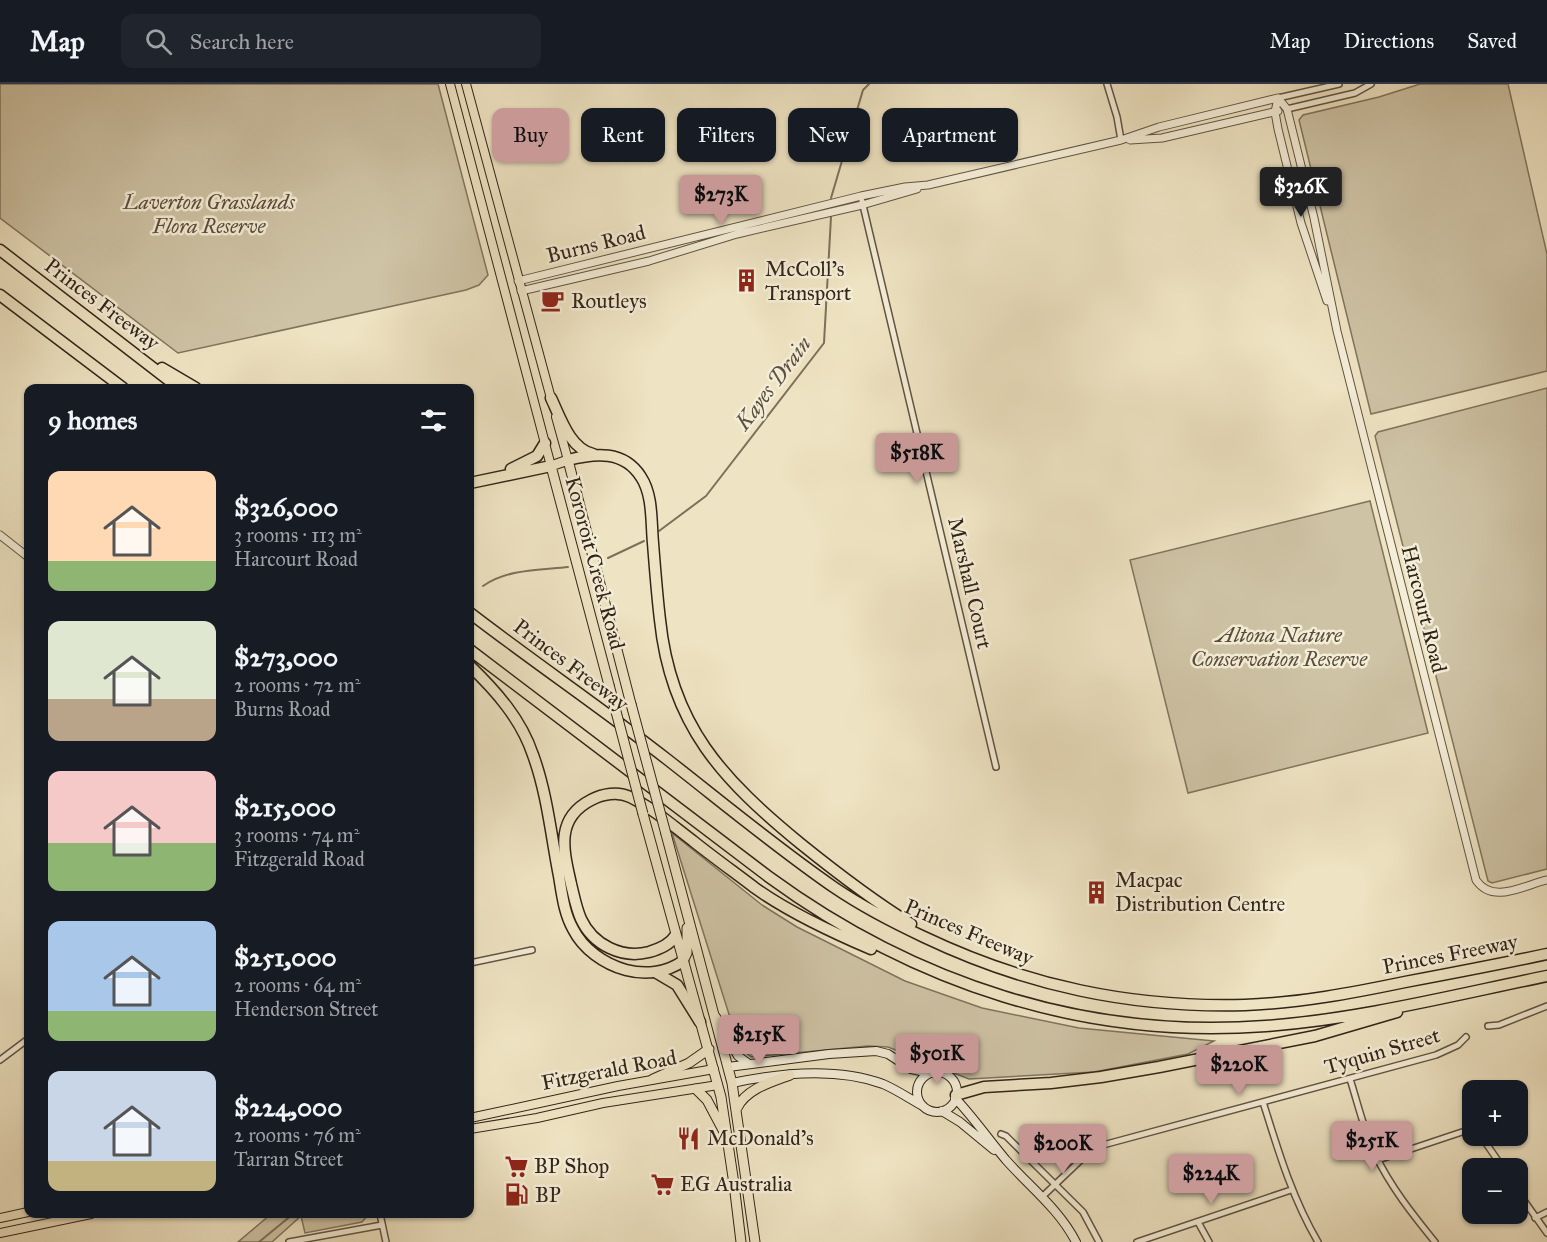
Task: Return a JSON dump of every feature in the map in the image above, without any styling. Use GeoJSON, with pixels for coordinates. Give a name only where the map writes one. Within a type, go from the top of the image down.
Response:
{"type":"FeatureCollection","features":[{"type":"Feature","properties":{"kind":"highway","name":"Princes Freeway"},"geometry":{"type":"LineString","coordinates":[[0,250],[174,384]]}},
{"type":"Feature","properties":{"kind":"highway"},"geometry":{"type":"LineString","coordinates":[[0,295],[118,384]]}},
{"type":"Feature","properties":{"kind":"highway"},"geometry":{"type":"LineString","coordinates":[[142,359],[189,384]]}},
{"type":"Feature","properties":{"kind":"highway"},"geometry":{"type":"LineString","coordinates":[[551,398],[571,437],[583,450],[593,454]]}},
{"type":"Feature","properties":{"kind":"highway"},"geometry":{"type":"LineString","coordinates":[[492,479],[534,458],[540,453],[545,443]]}},
{"type":"Feature","properties":{"kind":"highway"},"geometry":{"type":"LineString","coordinates":[[474,482],[551,466],[593,454],[610,455],[627,462],[635,469],[645,484],[650,504],[665,654],[679,698],[693,729],[709,754],[750,801],[840,875],[889,910],[963,955]]}},
{"type":"Feature","properties":{"kind":"highway","name":"Kororoit Creek Road"},"geometry":{"type":"LineString","coordinates":[[568,460],[732,1083],[755,1242]]}},
{"type":"Feature","properties":{"kind":"highway","name":"Kororoit Creek Road"},"geometry":{"type":"LineString","coordinates":[[551,466],[675,936],[718,1085],[728,1140],[741,1242]]}},
{"type":"Feature","properties":{"kind":"highway","name":"Princes Freeway"},"geometry":{"type":"LineString","coordinates":[[474,616],[837,889],[899,925],[963,955],[1019,976],[1079,991],[1163,1003],[1268,1004],[1330,997],[1547,954]]}},
{"type":"Feature","properties":{"kind":"highway","name":"Princes Freeway"},"geometry":{"type":"LineString","coordinates":[[474,653],[747,861],[818,911],[889,952],[946,977],[994,994],[1056,1011],[1098,1019],[1201,1028],[1254,1027],[1306,1022],[1547,976]]}},
{"type":"Feature","properties":{"kind":"highway"},"geometry":{"type":"LineString","coordinates":[[474,670],[503,701],[532,751],[543,786],[566,914],[574,931],[588,949],[607,963],[631,971],[655,972],[670,969],[683,961],[688,949],[687,917]]}},
{"type":"Feature","properties":{"kind":"highway"},"geometry":{"type":"LineString","coordinates":[[675,936],[670,943],[658,949],[628,954],[606,946],[594,938],[585,926],[574,896],[563,842],[564,833],[571,819],[586,803],[600,796],[613,794],[629,796],[651,809],[756,888],[798,915],[890,957],[994,994]]}},
{"type":"Feature","properties":{"kind":"highway"},"geometry":{"type":"LineString","coordinates":[[655,972],[676,985],[700,1022]]}},
{"type":"Feature","properties":{"kind":"highway"},"geometry":{"type":"LineString","coordinates":[[956,1097],[995,1085],[1052,1083],[1101,1077],[1306,1038],[1365,1023],[1443,997]]}},
{"type":"Feature","properties":{"kind":"highway"},"geometry":{"type":"LineString","coordinates":[[653,1079],[688,1063],[709,1049]]}},
{"type":"Feature","properties":{"kind":"highway","name":"Fitzgerald Road"},"geometry":{"type":"LineString","coordinates":[[714,1069],[728,1067]]}},
{"type":"Feature","properties":{"kind":"highway"},"geometry":{"type":"LineString","coordinates":[[737,1107],[748,1094],[790,1075]]}},
{"type":"Feature","properties":{"kind":"highway","name":"Fitzgerald Road"},"geometry":{"type":"LineString","coordinates":[[718,1085],[732,1083]]}},
{"type":"Feature","properties":{"kind":"highway"},"geometry":{"type":"LineString","coordinates":[[696,1089],[707,1100],[728,1140]]}},
{"type":"Feature","properties":{"kind":"main road","name":"Kororoit Creek Road"},"geometry":{"type":"LineString","coordinates":[[450,84],[551,466]]}},
{"type":"Feature","properties":{"kind":"main road","name":"Kororoit Creek Road"},"geometry":{"type":"LineString","coordinates":[[466,84],[568,460]]}},
{"type":"Feature","properties":{"kind":"main road"},"geometry":{"type":"LineString","coordinates":[[505,290],[518,281]]}},
{"type":"Feature","properties":{"kind":"main road"},"geometry":{"type":"LineString","coordinates":[[505,290],[521,291]]}},
{"type":"Feature","properties":{"kind":"main road"},"geometry":{"type":"LineString","coordinates":[[714,1013],[738,1056],[749,1064]]}},
{"type":"Feature","properties":{"kind":"main road","name":"Fitzgerald Road"},"geometry":{"type":"LineString","coordinates":[[728,1067],[829,1054],[876,1051],[888,1054],[911,1069],[930,1073]]}},
{"type":"Feature","properties":{"kind":"main road","name":"Fitzgerald Road"},"geometry":{"type":"LineString","coordinates":[[474,1117],[653,1079],[714,1069]]}},
{"type":"Feature","properties":{"kind":"main road"},"geometry":{"type":"LineString","coordinates":[[942,1111],[950,1106],[956,1097],[956,1086],[950,1077],[942,1073],[930,1073],[922,1079],[918,1088],[918,1098],[923,1106],[932,1111],[942,1111],[960,1122],[1007,1161],[1043,1196],[1060,1216],[1076,1242]]}},
{"type":"Feature","properties":{"kind":"main road","name":"Fitzgerald Road"},"geometry":{"type":"LineString","coordinates":[[732,1083],[790,1075],[855,1077],[883,1084],[923,1106]]}},
{"type":"Feature","properties":{"kind":"main road","name":"Fitzgerald Road"},"geometry":{"type":"LineString","coordinates":[[474,1128],[537,1118],[613,1101],[718,1085]]}},
{"type":"Feature","properties":{"kind":"main road"},"geometry":{"type":"LineString","coordinates":[[956,1097],[1007,1161]]}},
{"type":"Feature","properties":{"kind":"main road"},"geometry":{"type":"LineString","coordinates":[[0,1218],[24,1213]]}},
{"type":"Feature","properties":{"kind":"main road"},"geometry":{"type":"LineString","coordinates":[[0,1233],[71,1218]]}},
{"type":"Feature","properties":{"kind":"street"},"geometry":{"type":"LineString","coordinates":[[1107,84],[1121,140]]}},
{"type":"Feature","properties":{"kind":"street"},"geometry":{"type":"LineString","coordinates":[[1278,98],[1339,84]]}},
{"type":"Feature","properties":{"kind":"street"},"geometry":{"type":"LineString","coordinates":[[1287,109],[1355,93],[1371,84]]}},
{"type":"Feature","properties":{"kind":"street","name":"Burns Road"},"geometry":{"type":"LineString","coordinates":[[518,281],[861,196],[928,185],[1121,140],[1159,127],[1278,98]]}},
{"type":"Feature","properties":{"kind":"street","name":"Harcourt Road"},"geometry":{"type":"LineString","coordinates":[[1278,98],[1287,109],[1314,218],[1337,331],[1476,880],[1487,891],[1500,893],[1547,880]]}},
{"type":"Feature","properties":{"kind":"street","name":"Harcourt Road"},"geometry":{"type":"LineString","coordinates":[[1278,98],[1275,112],[1278,129],[1301,223],[1337,331]]}},
{"type":"Feature","properties":{"kind":"street","name":"Burns Road"},"geometry":{"type":"LineString","coordinates":[[1121,140],[1162,138],[1287,109]]}},
{"type":"Feature","properties":{"kind":"street","name":"Burns Road"},"geometry":{"type":"LineString","coordinates":[[521,291],[649,261],[737,234],[905,194],[928,185]]}},
{"type":"Feature","properties":{"kind":"street","name":"Marshall Court"},"geometry":{"type":"LineString","coordinates":[[861,196],[996,767]]}},
{"type":"Feature","properties":{"kind":"street"},"geometry":{"type":"LineString","coordinates":[[708,233],[711,242]]}},
{"type":"Feature","properties":{"kind":"street"},"geometry":{"type":"LineString","coordinates":[[567,280],[569,269]]}},
{"type":"Feature","properties":{"kind":"street"},"geometry":{"type":"LineString","coordinates":[[0,535],[24,554]]}},
{"type":"Feature","properties":{"kind":"street"},"geometry":{"type":"LineString","coordinates":[[474,962],[532,950]]}},
{"type":"Feature","properties":{"kind":"street"},"geometry":{"type":"LineString","coordinates":[[1488,1026],[1499,1025],[1547,1006]]}},
{"type":"Feature","properties":{"kind":"street","name":"Tyquin Street"},"geometry":{"type":"LineString","coordinates":[[1043,1196],[1094,1148],[1436,1055],[1458,1045],[1466,1037]]}},
{"type":"Feature","properties":{"kind":"street"},"geometry":{"type":"LineString","coordinates":[[0,1060],[24,1042]]}},
{"type":"Feature","properties":{"kind":"street"},"geometry":{"type":"LineString","coordinates":[[1350,1079],[1378,1160],[1411,1211],[1435,1242]]}},
{"type":"Feature","properties":{"kind":"street"},"geometry":{"type":"LineString","coordinates":[[1263,1102],[1291,1190],[1318,1242]]}},
{"type":"Feature","properties":{"kind":"street"},"geometry":{"type":"LineString","coordinates":[[1378,1160],[1462,1132]]}},
{"type":"Feature","properties":{"kind":"street"},"geometry":{"type":"LineString","coordinates":[[1001,1134],[1006,1136],[1083,1212],[1099,1242]]}},
{"type":"Feature","properties":{"kind":"street"},"geometry":{"type":"LineString","coordinates":[[1137,1242],[1291,1190]]}},
{"type":"Feature","properties":{"kind":"street"},"geometry":{"type":"LineString","coordinates":[[1528,1207],[1547,1233]]}},
{"type":"Feature","properties":{"kind":"street"},"geometry":{"type":"LineString","coordinates":[[1535,1218],[1547,1212]]}},
{"type":"Feature","properties":{"kind":"street"},"geometry":{"type":"LineString","coordinates":[[381,1218],[386,1242]]}},
{"type":"Feature","properties":{"kind":"street"},"geometry":{"type":"LineString","coordinates":[[1198,1222],[1209,1242]]}},
{"type":"Feature","properties":{"kind":"street"},"geometry":{"type":"LineString","coordinates":[[289,1242],[382,1225]]}},
{"type":"Feature","properties":{"kind":"green space","name":"Laverton Grasslands Flora Reserve"},"geometry":{"type":"Polygon","coordinates":[[[0,84],[438,84],[488,275],[479,285],[466,290],[178,353],[0,218],[0,84]]]}},
{"type":"Feature","properties":{"kind":"green space"},"geometry":{"type":"Polygon","coordinates":[[[1420,84],[1508,84],[1547,254],[1547,371],[1371,414],[1299,120],[1303,115],[1379,97],[1420,84]]]}},
{"type":"Feature","properties":{"kind":"green space"},"geometry":{"type":"Polygon","coordinates":[[[1547,388],[1547,869],[1492,883],[1488,881],[1375,436],[1378,432],[1547,388]]]}},
{"type":"Feature","properties":{"kind":"green space","name":"Altona Nature Conservation Reserve"},"geometry":{"type":"Polygon","coordinates":[[[1370,501],[1428,733],[1188,793],[1130,560],[1370,501]]]}},
{"type":"Feature","properties":{"kind":"green space"},"geometry":{"type":"Polygon","coordinates":[[[672,833],[762,905],[797,927],[905,981],[982,1008],[1079,1028],[1214,1041],[1188,1054],[1094,1072],[969,1079],[888,1047],[868,1046],[751,1057],[743,1050],[733,1027],[672,833]]]}},
{"type":"Feature","properties":{"kind":"green space"},"geometry":{"type":"Polygon","coordinates":[[[266,1218],[299,1218],[272,1242],[238,1242],[266,1218]]]}},
{"type":"Feature","properties":{"kind":"green space"},"geometry":{"type":"Polygon","coordinates":[[[301,1218],[366,1218],[362,1222],[305,1233],[301,1218]]]}},
{"type":"Feature","properties":{"kind":"waterway","name":"Kayes Drain"},"geometry":{"type":"LineString","coordinates":[[831,198],[863,90],[869,84]]}},
{"type":"Feature","properties":{"kind":"waterway","name":"Kayes Drain"},"geometry":{"type":"LineString","coordinates":[[659,531],[706,496],[824,343],[831,217]]}},
{"type":"Feature","properties":{"kind":"waterway","name":"Kayes Drain"},"geometry":{"type":"LineString","coordinates":[[608,558],[644,541]]}},
{"type":"Feature","properties":{"kind":"waterway","name":"Kayes Drain"},"geometry":{"type":"LineString","coordinates":[[483,586],[492,580],[513,573],[568,567]]}},
{"type":"Feature","properties":{"kind":"waterway","name":"Kayes Drain"},"geometry":{"type":"LineString","coordinates":[[259,1242],[288,1218]]}},
{"type":"Feature","properties":{"kind":"place","name":"McColl's Transport"},"geometry":{"type":"Point","coordinates":[747,281]}},
{"type":"Feature","properties":{"kind":"place","name":"Routleys"},"geometry":{"type":"Point","coordinates":[553,301]}},
{"type":"Feature","properties":{"kind":"place","name":"Macpac Distribution Centre"},"geometry":{"type":"Point","coordinates":[1097,892]}},
{"type":"Feature","properties":{"kind":"place","name":"McDonald's"},"geometry":{"type":"Point","coordinates":[689,1138]}},
{"type":"Feature","properties":{"kind":"place","name":"BP Shop"},"geometry":{"type":"Point","coordinates":[516,1166]}},
{"type":"Feature","properties":{"kind":"place","name":"EG Australia"},"geometry":{"type":"Point","coordinates":[662,1184]}},
{"type":"Feature","properties":{"kind":"place","name":"BP"},"geometry":{"type":"Point","coordinates":[517,1195]}}]}
